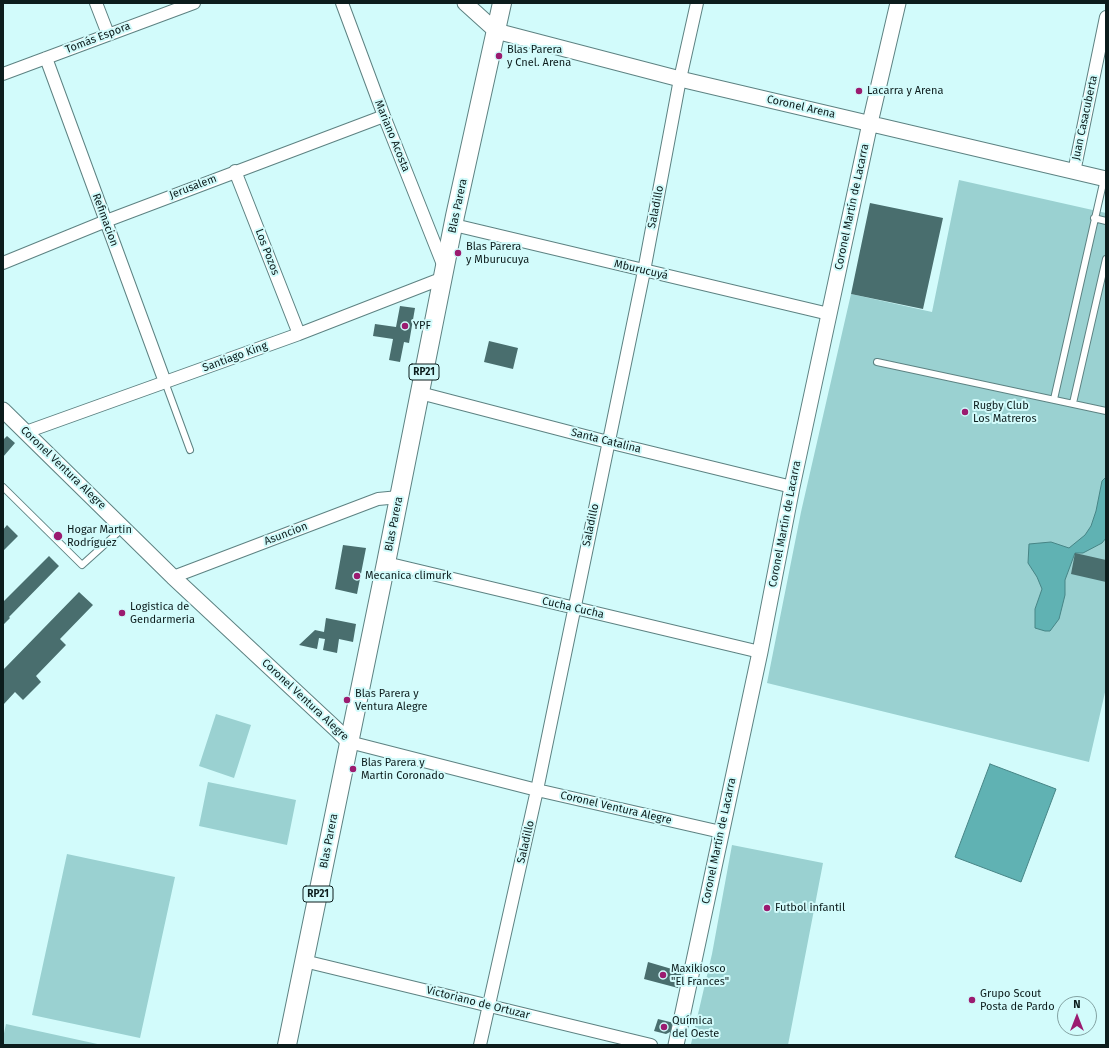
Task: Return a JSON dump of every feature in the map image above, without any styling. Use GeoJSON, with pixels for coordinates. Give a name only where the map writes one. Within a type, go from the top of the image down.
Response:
{"type":"FeatureCollection","features":[{"type":"Feature","properties":{"kind":"main road","name":"Blas Parera"},"geometry":{"type":"LineString","coordinates":[[287,1045],[444,273],[502,3]]}},
{"type":"Feature","properties":{"kind":"street"},"geometry":{"type":"LineString","coordinates":[[96,3],[108,34]]}},
{"type":"Feature","properties":{"kind":"street","name":"Tomás Espora"},"geometry":{"type":"LineString","coordinates":[[3,74],[194,3]]}},
{"type":"Feature","properties":{"kind":"street","name":"Mariano Acosta"},"geometry":{"type":"LineString","coordinates":[[342,3],[444,273]]}},
{"type":"Feature","properties":{"kind":"street"},"geometry":{"type":"LineString","coordinates":[[465,3],[496,31]]}},
{"type":"Feature","properties":{"kind":"street","name":"Saladillo"},"geometry":{"type":"LineString","coordinates":[[480,1045],[537,790],[644,271],[680,79],[697,3]]}},
{"type":"Feature","properties":{"kind":"street","name":"Coronel Martín de Lacarra"},"geometry":{"type":"LineString","coordinates":[[676,1045],[760,652],[792,487],[870,123],[898,3]]}},
{"type":"Feature","properties":{"kind":"street","name":"Juan Casacuberta"},"geometry":{"type":"LineString","coordinates":[[1074,172],[1106,17]]}},
{"type":"Feature","properties":{"kind":"street","name":"Coronel Arena"},"geometry":{"type":"LineString","coordinates":[[496,31],[680,79],[1105,179]]}},
{"type":"Feature","properties":{"kind":"street","name":"Refimacion"},"geometry":{"type":"LineString","coordinates":[[46,58],[165,382]]}},
{"type":"Feature","properties":{"kind":"street","name":"Jerusalem"},"geometry":{"type":"LineString","coordinates":[[3,263],[235,171],[384,116]]}},
{"type":"Feature","properties":{"kind":"street","name":"Los Pozos"},"geometry":{"type":"LineString","coordinates":[[235,171],[299,334]]}},
{"type":"Feature","properties":{"kind":"street","name":"Mburucuyá"},"geometry":{"type":"LineString","coordinates":[[454,225],[829,314]]}},
{"type":"Feature","properties":{"kind":"street","name":"Santiago King"},"geometry":{"type":"LineString","coordinates":[[26,432],[299,334],[444,273]]}},
{"type":"Feature","properties":{"kind":"street","name":"Santa Catalina"},"geometry":{"type":"LineString","coordinates":[[420,392],[608,442],[792,487]]}},
{"type":"Feature","properties":{"kind":"street","name":"Coronel Ventura Alegre"},"geometry":{"type":"LineString","coordinates":[[3,410],[173,577],[349,742],[537,790],[721,832]]}},
{"type":"Feature","properties":{"kind":"street","name":"Asuncion"},"geometry":{"type":"LineString","coordinates":[[173,577],[378,499],[399,497]]}},
{"type":"Feature","properties":{"kind":"street","name":"Cucha Cucha"},"geometry":{"type":"LineString","coordinates":[[386,563],[760,652]]}},
{"type":"Feature","properties":{"kind":"street","name":"Victoriano de Ortuzar"},"geometry":{"type":"LineString","coordinates":[[304,961],[651,1045]]}},
{"type":"Feature","properties":{"kind":"lane"},"geometry":{"type":"LineString","coordinates":[[1054,399],[1094,218],[1105,179]]}},
{"type":"Feature","properties":{"kind":"lane"},"geometry":{"type":"LineString","coordinates":[[1094,218],[1106,221]]}},
{"type":"Feature","properties":{"kind":"lane"},"geometry":{"type":"LineString","coordinates":[[1074,403],[1106,259]]}},
{"type":"Feature","properties":{"kind":"lane"},"geometry":{"type":"LineString","coordinates":[[876,362],[1106,411]]}},
{"type":"Feature","properties":{"kind":"lane"},"geometry":{"type":"LineString","coordinates":[[165,382],[190,450]]}},
{"type":"Feature","properties":{"kind":"lane"},"geometry":{"type":"LineString","coordinates":[[3,487],[82,565],[123,528]]}},
{"type":"Feature","properties":{"kind":"shaded area","name":"Rugby Club Los Matreros"},"geometry":{"type":"Polygon","coordinates":[[[959,180],[1106,213],[1106,688],[1089,762],[767,683],[801,512],[851,294],[932,312],[959,180]]]}},
{"type":"Feature","properties":{"kind":"shaded area"},"geometry":{"type":"Polygon","coordinates":[[[1106,477],[1106,538],[1102,543],[1083,553],[1075,553],[1065,580],[1065,595],[1059,619],[1050,631],[1035,628],[1035,609],[1042,589],[1037,577],[1028,563],[1029,544],[1051,542],[1069,548],[1085,535],[1091,526],[1096,511],[1102,481],[1106,477]]]}},
{"type":"Feature","properties":{"kind":"shaded area"},"geometry":{"type":"Polygon","coordinates":[[[216,714],[251,725],[234,778],[199,766],[216,714]]]}},
{"type":"Feature","properties":{"kind":"shaded area"},"geometry":{"type":"Polygon","coordinates":[[[990,764],[1056,789],[1021,882],[955,857],[990,764]]]}},
{"type":"Feature","properties":{"kind":"shaded area"},"geometry":{"type":"Polygon","coordinates":[[[208,782],[296,800],[287,845],[199,826],[208,782]]]}},
{"type":"Feature","properties":{"kind":"shaded area","name":"Futbol infantil"},"geometry":{"type":"Polygon","coordinates":[[[732,845],[823,863],[788,1045],[691,1044],[712,954],[732,845]]]}},
{"type":"Feature","properties":{"kind":"shaded area"},"geometry":{"type":"Polygon","coordinates":[[[67,854],[175,877],[140,1038],[32,1015],[67,854]]]}},
{"type":"Feature","properties":{"kind":"shaded area"},"geometry":{"type":"Polygon","coordinates":[[[6,1024],[102,1045],[3,1045],[6,1024]]]}},
{"type":"Feature","properties":{"kind":"building"},"geometry":{"type":"Polygon","coordinates":[[[870,203],[943,218],[923,309],[851,294],[870,203]]]}},
{"type":"Feature","properties":{"kind":"building"},"geometry":{"type":"Polygon","coordinates":[[[400,306],[415,308],[409,343],[404,342],[400,362],[389,360],[393,339],[373,336],[375,324],[396,327],[400,306]]]}},
{"type":"Feature","properties":{"kind":"building"},"geometry":{"type":"Polygon","coordinates":[[[489,341],[518,348],[513,369],[484,362],[489,341]]]}},
{"type":"Feature","properties":{"kind":"building"},"geometry":{"type":"Polygon","coordinates":[[[7,436],[15,443],[3,457],[3,440],[7,436]]]}},
{"type":"Feature","properties":{"kind":"building"},"geometry":{"type":"Polygon","coordinates":[[[7,525],[18,536],[3,551],[3,530],[7,525]]]}},
{"type":"Feature","properties":{"kind":"building"},"geometry":{"type":"Polygon","coordinates":[[[343,545],[366,548],[357,594],[335,589],[343,545]]]}},
{"type":"Feature","properties":{"kind":"building"},"geometry":{"type":"Polygon","coordinates":[[[1075,553],[1106,560],[1106,582],[1071,574],[1075,553]]]}},
{"type":"Feature","properties":{"kind":"building"},"geometry":{"type":"Polygon","coordinates":[[[49,556],[59,566],[3,625],[3,602],[49,556]]]}},
{"type":"Feature","properties":{"kind":"building"},"geometry":{"type":"Polygon","coordinates":[[[79,592],[93,605],[60,639],[66,645],[36,676],[41,682],[23,700],[15,692],[3,705],[3,670],[79,592]]]}},
{"type":"Feature","properties":{"kind":"building"},"geometry":{"type":"Polygon","coordinates":[[[326,618],[356,624],[353,642],[339,639],[337,653],[323,650],[325,639],[319,638],[317,649],[299,645],[315,630],[324,632],[326,618]]]}},
{"type":"Feature","properties":{"kind":"building","name":"Maxikiosco \"El Frances\""},"geometry":{"type":"Polygon","coordinates":[[[648,962],[682,972],[678,988],[644,979],[648,962]]]}},
{"type":"Feature","properties":{"kind":"building","name":"Química del Oeste"},"geometry":{"type":"Polygon","coordinates":[[[658,1019],[674,1023],[672,1031],[666,1034],[654,1031],[658,1019]]]}},
{"type":"Feature","properties":{"kind":"place","name":"Blas Parera y Cnel. Arena"},"geometry":{"type":"Point","coordinates":[499,56]}},
{"type":"Feature","properties":{"kind":"place","name":"Lacarra y Arena"},"geometry":{"type":"Point","coordinates":[859,91]}},
{"type":"Feature","properties":{"kind":"place","name":"Blas Parera y Mburucuya"},"geometry":{"type":"Point","coordinates":[458,253]}},
{"type":"Feature","properties":{"kind":"place","name":"YPF"},"geometry":{"type":"Point","coordinates":[405,326]}},
{"type":"Feature","properties":{"kind":"place","name":"Rugby Club Los Matreros"},"geometry":{"type":"Point","coordinates":[965,412]}},
{"type":"Feature","properties":{"kind":"place","name":"Hogar Martin Rodríguez"},"geometry":{"type":"Point","coordinates":[58,536]}},
{"type":"Feature","properties":{"kind":"place","name":"Mecanica climurk"},"geometry":{"type":"Point","coordinates":[357,576]}},
{"type":"Feature","properties":{"kind":"place","name":"Logistica de Gendarmeria"},"geometry":{"type":"Point","coordinates":[122,613]}},
{"type":"Feature","properties":{"kind":"place","name":"Blas Parera y Ventura Alegre"},"geometry":{"type":"Point","coordinates":[347,700]}},
{"type":"Feature","properties":{"kind":"place","name":"Blas Parera y Martin Coronado"},"geometry":{"type":"Point","coordinates":[353,769]}},
{"type":"Feature","properties":{"kind":"place","name":"Futbol infantil"},"geometry":{"type":"Point","coordinates":[767,908]}},
{"type":"Feature","properties":{"kind":"place","name":"Maxikiosco \"El Frances\""},"geometry":{"type":"Point","coordinates":[663,975]}},
{"type":"Feature","properties":{"kind":"place","name":"Grupo Scout Posta de Pardo"},"geometry":{"type":"Point","coordinates":[972,1000]}},
{"type":"Feature","properties":{"kind":"place","name":"Química del Oeste"},"geometry":{"type":"Point","coordinates":[664,1027]}}]}
